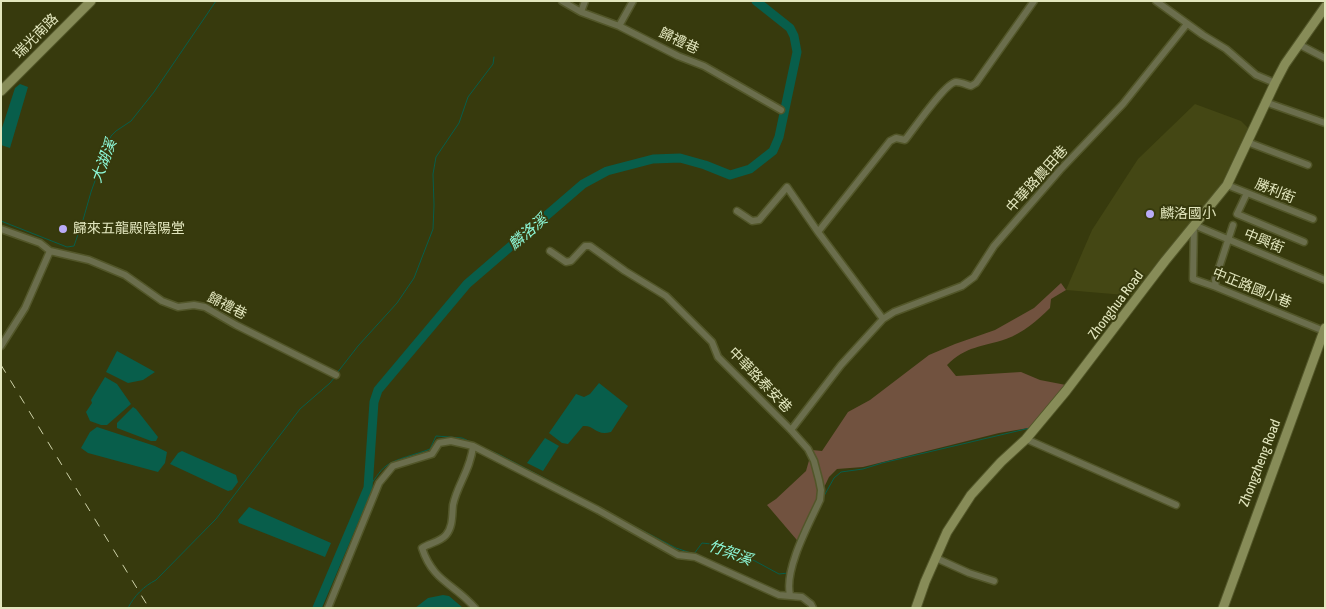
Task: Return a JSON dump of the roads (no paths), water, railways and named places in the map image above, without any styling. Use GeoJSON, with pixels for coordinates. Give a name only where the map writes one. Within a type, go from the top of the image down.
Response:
{"type":"FeatureCollection","features":[{"type":"Feature","properties":{"kind":"street","name":"瑞光南路"},"geometry":{"type":"LineString","coordinates":[[1,91],[91,1]]}},
{"type":"Feature","properties":{"kind":"street","name":"歸禮巷"},"geometry":{"type":"LineString","coordinates":[[562,1],[581,12],[619,26],[678,56],[704,66],[781,110]]}},
{"type":"Feature","properties":{"kind":"street"},"geometry":{"type":"LineString","coordinates":[[581,12],[585,1]]}},
{"type":"Feature","properties":{"kind":"street"},"geometry":{"type":"LineString","coordinates":[[619,26],[633,1]]}},
{"type":"Feature","properties":{"kind":"street"},"geometry":{"type":"LineString","coordinates":[[818,232],[890,141],[896,138],[906,140],[926,112],[950,84],[956,82],[971,86],[976,83],[1034,1]]}},
{"type":"Feature","properties":{"kind":"street"},"geometry":{"type":"LineString","coordinates":[[1156,1],[1203,36],[1226,49],[1256,75],[1275,82]]}},
{"type":"Feature","properties":{"kind":"street","name":"Zhonghua Road"},"geometry":{"type":"LineString","coordinates":[[916,608],[947,532],[971,495],[1000,462],[1026,439],[1227,185],[1275,82],[1285,64],[1325,7]]}},
{"type":"Feature","properties":{"kind":"street","name":"中華路農田巷"},"geometry":{"type":"LineString","coordinates":[[791,430],[841,365],[883,319],[894,312],[962,286],[974,277],[994,246],[1060,170],[1123,104],[1187,24]]}},
{"type":"Feature","properties":{"kind":"street"},"geometry":{"type":"LineString","coordinates":[[1300,44],[1325,58]]}},
{"type":"Feature","properties":{"kind":"street"},"geometry":{"type":"LineString","coordinates":[[1265,102],[1325,123]]}},
{"type":"Feature","properties":{"kind":"street"},"geometry":{"type":"LineString","coordinates":[[1247,142],[1308,165]]}},
{"type":"Feature","properties":{"kind":"street","name":"勝利街"},"geometry":{"type":"LineString","coordinates":[[1227,185],[1313,219]]}},
{"type":"Feature","properties":{"kind":"street"},"geometry":{"type":"LineString","coordinates":[[737,211],[752,221],[759,220],[787,187],[883,319]]}},
{"type":"Feature","properties":{"kind":"street"},"geometry":{"type":"LineString","coordinates":[[1247,193],[1237,214],[1304,242]]}},
{"type":"Feature","properties":{"kind":"street","name":"中興街"},"geometry":{"type":"LineString","coordinates":[[1194,225],[1325,280]]}},
{"type":"Feature","properties":{"kind":"street","name":"中正路國小巷"},"geometry":{"type":"LineString","coordinates":[[1194,225],[1192,279],[1216,286],[1324,330]]}},
{"type":"Feature","properties":{"kind":"street"},"geometry":{"type":"LineString","coordinates":[[1216,286],[1215,280],[1233,226]]}},
{"type":"Feature","properties":{"kind":"street","name":"歸禮巷"},"geometry":{"type":"LineString","coordinates":[[1,229],[40,243],[50,251],[89,260],[125,274],[162,301],[178,307],[194,305],[205,307],[236,325],[336,375]]}},
{"type":"Feature","properties":{"kind":"street","name":"中華路泰安巷"},"geometry":{"type":"LineString","coordinates":[[550,251],[566,262],[571,261],[585,246],[590,246],[625,271],[666,296],[712,342],[718,356],[808,449],[814,461],[821,490],[820,500],[800,544],[789,582],[790,595]]}},
{"type":"Feature","properties":{"kind":"street"},"geometry":{"type":"LineString","coordinates":[[1,346],[25,308],[50,251]]}},
{"type":"Feature","properties":{"kind":"street","name":"Zhongzheng Road"},"geometry":{"type":"LineString","coordinates":[[1223,608],[1324,330]]}},
{"type":"Feature","properties":{"kind":"street"},"geometry":{"type":"LineString","coordinates":[[1026,439],[1176,505]]}},
{"type":"Feature","properties":{"kind":"street"},"geometry":{"type":"LineString","coordinates":[[328,608],[379,483],[393,466],[432,454],[439,443],[451,441],[473,446],[598,510],[678,555],[695,557],[779,595],[802,597],[813,608]]}},
{"type":"Feature","properties":{"kind":"street"},"geometry":{"type":"LineString","coordinates":[[473,446],[472,459],[453,504],[453,518],[447,534],[440,540],[422,548],[427,562],[446,584],[468,599],[475,608]]}},
{"type":"Feature","properties":{"kind":"street"},"geometry":{"type":"LineString","coordinates":[[936,558],[969,573],[994,580]]}},
{"type":"Feature","properties":{"kind":"water"},"geometry":{"type":"Polygon","coordinates":[[[20,84],[28,87],[10,148],[1,145],[1,131],[15,88],[20,84]]]}},
{"type":"Feature","properties":{"kind":"water"},"geometry":{"type":"Polygon","coordinates":[[[117,351],[155,372],[143,380],[128,383],[106,372],[117,351]]]}},
{"type":"Feature","properties":{"kind":"water"},"geometry":{"type":"Polygon","coordinates":[[[105,377],[117,384],[131,404],[107,425],[101,425],[90,421],[86,412],[105,377]]]}},
{"type":"Feature","properties":{"kind":"water"},"geometry":{"type":"Polygon","coordinates":[[[599,383],[628,406],[611,432],[602,433],[583,426],[568,444],[562,443],[549,433],[576,394],[584,397],[590,394],[599,383]]]}},
{"type":"Feature","properties":{"kind":"water"},"geometry":{"type":"Polygon","coordinates":[[[133,407],[158,437],[156,441],[151,441],[117,428],[117,423],[133,407]]]}},
{"type":"Feature","properties":{"kind":"water"},"geometry":{"type":"Polygon","coordinates":[[[97,427],[155,446],[167,452],[165,463],[158,472],[88,453],[81,448],[90,432],[97,427]]]}},
{"type":"Feature","properties":{"kind":"water"},"geometry":{"type":"Polygon","coordinates":[[[545,438],[559,446],[543,471],[527,463],[545,438]]]}},
{"type":"Feature","properties":{"kind":"water"},"geometry":{"type":"Polygon","coordinates":[[[182,451],[236,475],[238,482],[232,490],[228,491],[170,464],[178,453],[182,451]]]}},
{"type":"Feature","properties":{"kind":"water"},"geometry":{"type":"Polygon","coordinates":[[[249,507],[331,543],[325,557],[239,523],[238,520],[249,507]]]}},
{"type":"Feature","properties":{"kind":"water"},"geometry":{"type":"Polygon","coordinates":[[[443,595],[449,596],[463,608],[415,608],[428,598],[443,595]]]}},
{"type":"Feature","properties":{"kind":"waterway","name":"大湖溪"},"geometry":{"type":"LineString","coordinates":[[1,221],[67,247],[74,246],[111,136],[131,121],[154,92],[216,1]]}},
{"type":"Feature","properties":{"kind":"waterway","name":"麟洛溪"},"geometry":{"type":"LineString","coordinates":[[317,608],[368,488],[374,402],[378,390],[467,284],[583,184],[607,171],[653,159],[680,158],[730,175],[750,169],[773,151],[779,137],[797,52],[794,36],[790,28],[756,1]]}},
{"type":"Feature","properties":{"kind":"waterway"},"geometry":{"type":"LineString","coordinates":[[337,373],[358,346],[397,303],[414,278],[433,229],[433,174],[436,157],[459,123],[468,97],[493,64],[494,57]]}},
{"type":"Feature","properties":{"kind":"waterway"},"geometry":{"type":"LineString","coordinates":[[128,608],[133,599],[147,585],[156,580],[216,519],[300,409],[335,377]]}},
{"type":"Feature","properties":{"kind":"waterway","name":"竹架溪"},"geometry":{"type":"LineString","coordinates":[[824,496],[834,478],[841,472],[863,469],[1030,428]]}},
{"type":"Feature","properties":{"kind":"waterway","name":"竹架溪"},"geometry":{"type":"LineString","coordinates":[[368,488],[390,463],[430,449],[436,436],[462,438],[500,455],[573,493]]}},
{"type":"Feature","properties":{"kind":"waterway","name":"竹架溪"},"geometry":{"type":"LineString","coordinates":[[609,513],[676,548],[694,554],[702,543],[711,544],[755,561],[779,574],[788,573]]}},
{"type":"Feature","properties":{"kind":"waterway","name":"竹架溪"},"geometry":{"type":"LineString","coordinates":[[803,544],[809,529]]}},
{"type":"Feature","properties":{"kind":"railway"},"geometry":{"type":"LineString","coordinates":[[1,365],[149,608]]}},
{"type":"Feature","properties":{"kind":"place","name":"麟洛國小"},"geometry":{"type":"Point","coordinates":[1150,214]}},
{"type":"Feature","properties":{"kind":"place","name":"歸來五龍殿陰陽堂"},"geometry":{"type":"Point","coordinates":[63,229]}}]}
